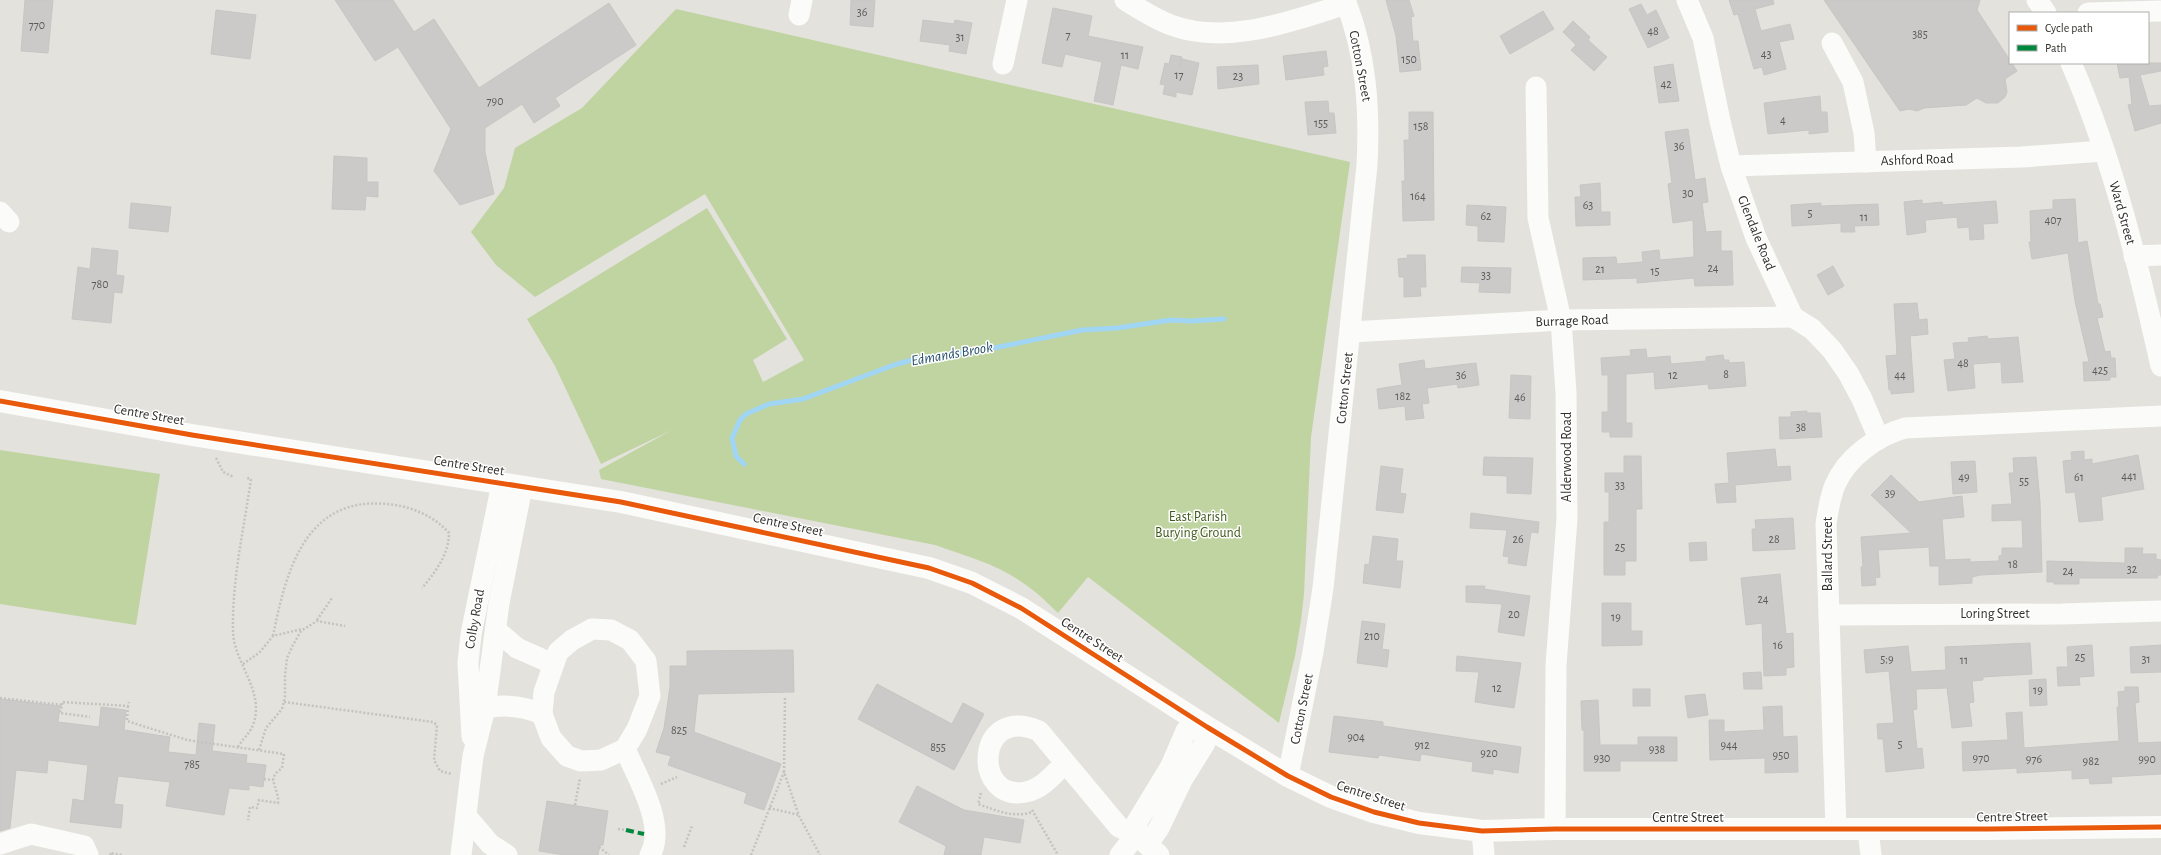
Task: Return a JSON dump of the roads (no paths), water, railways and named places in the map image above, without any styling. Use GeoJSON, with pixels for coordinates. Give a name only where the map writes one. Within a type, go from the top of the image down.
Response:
{"type":"FeatureCollection","features":[{"type":"Feature","properties":{"kind":"main road","name":"Centre Street"},"geometry":{"type":"LineString","coordinates":[[0,401],[192,435],[621,502],[901,561],[972,583],[1021,608],[1207,728],[1288,776],[1331,797],[1374,812],[1419,823],[1482,831],[1555,829],[2161,827]]}},
{"type":"Feature","properties":{"kind":"street"},"geometry":{"type":"LineString","coordinates":[[1003,64],[1017,0]]}},
{"type":"Feature","properties":{"kind":"street"},"geometry":{"type":"LineString","coordinates":[[1125,0],[1171,25],[1205,32],[1236,32],[1271,27],[1345,2]]}},
{"type":"Feature","properties":{"kind":"street","name":"Glendale Road"},"geometry":{"type":"LineString","coordinates":[[1687,0],[1703,38],[1731,166],[1756,238],[1793,317]]}},
{"type":"Feature","properties":{"kind":"street"},"geometry":{"type":"LineString","coordinates":[[2037,0],[2045,12]]}},
{"type":"Feature","properties":{"kind":"street","name":"Cotton Street"},"geometry":{"type":"LineString","coordinates":[[1288,776],[1313,652],[1323,588],[1351,332],[1367,165],[1369,109],[1358,42],[1345,2]]}},
{"type":"Feature","properties":{"kind":"street"},"geometry":{"type":"LineString","coordinates":[[2124,12],[2161,11]]}},
{"type":"Feature","properties":{"kind":"street"},"geometry":{"type":"LineString","coordinates":[[1832,43],[1853,82],[1864,133],[1866,162]]}},
{"type":"Feature","properties":{"kind":"street","name":"Ward Street"},"geometry":{"type":"LineString","coordinates":[[2071,64],[2082,89],[2103,151],[2134,256],[2161,366]]}},
{"type":"Feature","properties":{"kind":"street","name":"Alderwood Road"},"geometry":{"type":"LineString","coordinates":[[1536,87],[1538,218],[1561,320],[1566,393],[1567,519],[1556,665],[1555,829]]}},
{"type":"Feature","properties":{"kind":"street","name":"Ashford Road"},"geometry":{"type":"LineString","coordinates":[[1731,166],[2022,156],[2103,151]]}},
{"type":"Feature","properties":{"kind":"street"},"geometry":{"type":"LineString","coordinates":[[2134,256],[2161,255]]}},
{"type":"Feature","properties":{"kind":"street"},"geometry":{"type":"LineString","coordinates":[[1793,317],[1812,329],[1840,362],[1862,399],[1879,439]]}},
{"type":"Feature","properties":{"kind":"street","name":"Burrage Road"},"geometry":{"type":"LineString","coordinates":[[1351,332],[1561,320],[1793,317]]}},
{"type":"Feature","properties":{"kind":"street","name":"Ballard Street"},"geometry":{"type":"LineString","coordinates":[[1836,829],[1826,544],[1829,504],[1835,484],[1841,475],[1863,450],[1879,439],[1900,430],[1923,426],[2161,416]]}},
{"type":"Feature","properties":{"kind":"street","name":"Colby Road"},"geometry":{"type":"LineString","coordinates":[[461,855],[467,817],[472,766],[485,708],[491,653],[496,630],[512,485]]}},
{"type":"Feature","properties":{"kind":"street","name":"Colby Road"},"geometry":{"type":"LineString","coordinates":[[472,766],[468,663],[471,634],[512,485]]}},
{"type":"Feature","properties":{"kind":"street","name":"Loring Street"},"geometry":{"type":"LineString","coordinates":[[1829,615],[2161,612]]}},
{"type":"Feature","properties":{"kind":"street"},"geometry":{"type":"LineString","coordinates":[[592,629],[611,630],[630,640],[646,661],[650,696],[637,729],[625,749],[601,760],[581,761],[567,756],[551,738],[542,714],[544,692],[552,664],[558,652],[572,640],[592,629]]}},
{"type":"Feature","properties":{"kind":"street"},"geometry":{"type":"LineString","coordinates":[[496,630],[517,648],[552,664]]}},
{"type":"Feature","properties":{"kind":"street"},"geometry":{"type":"LineString","coordinates":[[485,708],[499,705],[528,708],[542,714]]}},
{"type":"Feature","properties":{"kind":"street"},"geometry":{"type":"LineString","coordinates":[[1120,855],[1136,835],[1137,822],[1171,766],[1186,731],[1207,728]]}},
{"type":"Feature","properties":{"kind":"street"},"geometry":{"type":"LineString","coordinates":[[625,749],[645,794],[656,827],[650,855]]}},
{"type":"Feature","properties":{"kind":"street"},"geometry":{"type":"LineString","coordinates":[[1065,763],[1119,827],[1136,835],[1159,855]]}},
{"type":"Feature","properties":{"kind":"street"},"geometry":{"type":"LineString","coordinates":[[467,817],[490,844],[507,855]]}},
{"type":"Feature","properties":{"kind":"street"},"geometry":{"type":"LineString","coordinates":[[1868,829],[1871,855]]}},
{"type":"Feature","properties":{"kind":"street"},"geometry":{"type":"LineString","coordinates":[[1482,831],[1484,855]]}},
{"type":"Feature","properties":{"kind":"street"},"geometry":{"type":"LineString","coordinates":[[0,844],[31,834],[84,846],[88,855]]}},
{"type":"Feature","properties":{"kind":"waterway","name":"Edmands Brook"},"geometry":{"type":"LineString","coordinates":[[744,464],[736,456],[732,438],[740,420],[746,414],[769,404],[803,399],[894,365],[915,359],[994,348],[1082,330],[1117,328],[1171,320],[1190,321],[1224,319]]}},
{"type":"Feature","properties":{"kind":"park label","name":"East Parish Burying Ground"},"geometry":{"type":"Point","coordinates":[1198,526]}}]}
